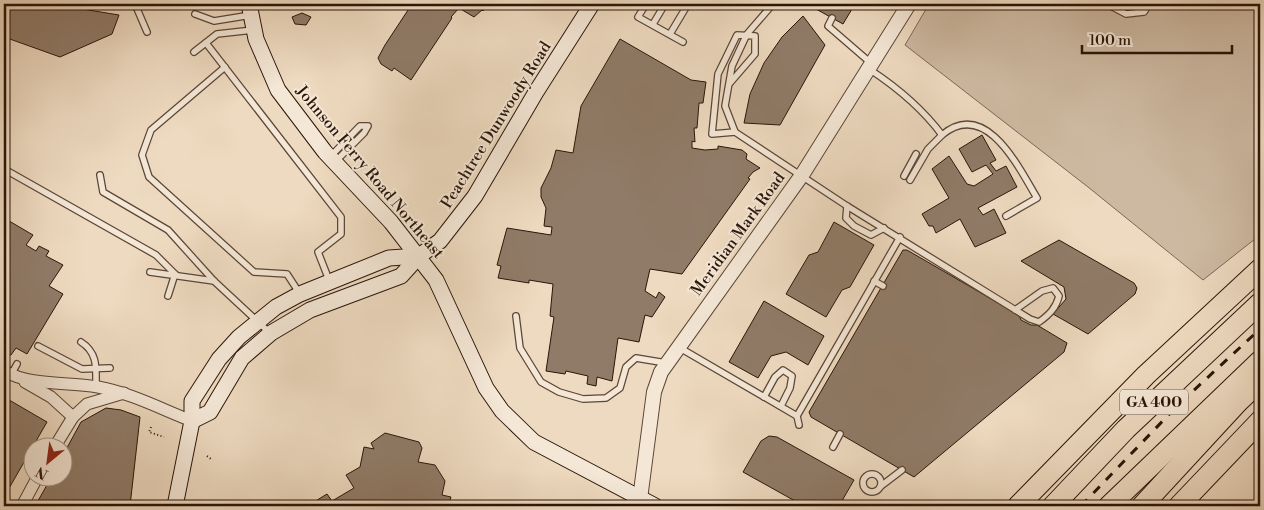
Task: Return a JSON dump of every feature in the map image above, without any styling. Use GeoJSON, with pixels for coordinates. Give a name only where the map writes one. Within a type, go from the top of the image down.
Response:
{"type":"FeatureCollection","features":[{"type":"Feature","properties":{"kind":"highway"},"geometry":{"type":"LineString","coordinates":[[1018,506],[1146,375],[1260,269]]}},
{"type":"Feature","properties":{"kind":"highway","name":"GA 400"},"geometry":{"type":"LineString","coordinates":[[1053,506],[1126,430],[1260,303]]}},
{"type":"Feature","properties":{"kind":"highway","name":"GA 400"},"geometry":{"type":"LineString","coordinates":[[1109,506],[1260,361]]}},
{"type":"Feature","properties":{"kind":"highway"},"geometry":{"type":"LineString","coordinates":[[1142,506],[1238,402],[1260,382]]}},
{"type":"Feature","properties":{"kind":"highway"},"geometry":{"type":"LineString","coordinates":[[1179,506],[1260,421]]}},
{"type":"Feature","properties":{"kind":"main road","name":"Peachtree Dunwoody Road"},"geometry":{"type":"LineString","coordinates":[[192,421],[210,412],[242,358],[271,333],[310,310],[401,276],[419,256],[440,241],[475,196],[592,4]]}},
{"type":"Feature","properties":{"kind":"main road","name":"Johnson Ferry Road Northeast"},"geometry":{"type":"LineString","coordinates":[[251,16],[264,62],[278,90],[296,116],[332,160],[391,222],[436,280],[486,388],[502,411],[534,442],[638,503],[655,506]]}},
{"type":"Feature","properties":{"kind":"main road"},"geometry":{"type":"LineString","coordinates":[[175,506],[192,421],[192,401],[219,360],[257,320],[300,294],[389,258],[419,256]]}},
{"type":"Feature","properties":{"kind":"street","name":"Meridian Mark Road"},"geometry":{"type":"LineString","coordinates":[[638,503],[654,392],[666,363],[802,175],[909,4]]}},
{"type":"Feature","properties":{"kind":"street"},"geometry":{"type":"LineString","coordinates":[[10,375],[96,386],[126,393],[192,421]]}},
{"type":"Feature","properties":{"kind":"street"},"geometry":{"type":"LineString","coordinates":[[10,375],[51,397],[73,417]]}},
{"type":"Feature","properties":{"kind":"street"},"geometry":{"type":"LineString","coordinates":[[60,438],[73,417],[87,404],[126,393]]}},
{"type":"Feature","properties":{"kind":"street"},"geometry":{"type":"LineString","coordinates":[[22,506],[32,488]]}},
{"type":"Feature","properties":{"kind":"lane"},"geometry":{"type":"LineString","coordinates":[[135,4],[147,32]]}},
{"type":"Feature","properties":{"kind":"lane"},"geometry":{"type":"LineString","coordinates":[[646,4],[638,17],[683,42]]}},
{"type":"Feature","properties":{"kind":"lane"},"geometry":{"type":"LineString","coordinates":[[653,24],[665,4]]}},
{"type":"Feature","properties":{"kind":"lane"},"geometry":{"type":"LineString","coordinates":[[670,34],[688,4]]}},
{"type":"Feature","properties":{"kind":"lane"},"geometry":{"type":"LineString","coordinates":[[1107,4],[1126,14],[1144,12],[1149,4]]}},
{"type":"Feature","properties":{"kind":"lane"},"geometry":{"type":"LineString","coordinates":[[771,5],[747,34],[732,66],[725,106],[735,132],[847,206],[900,237],[1015,310],[1039,322],[1057,305],[1059,296],[1053,288],[1042,291],[1015,310]]}},
{"type":"Feature","properties":{"kind":"lane"},"geometry":{"type":"LineString","coordinates":[[195,14],[214,21],[251,16]]}},
{"type":"Feature","properties":{"kind":"lane"},"geometry":{"type":"LineString","coordinates":[[194,52],[217,34],[251,16]]}},
{"type":"Feature","properties":{"kind":"lane"},"geometry":{"type":"LineString","coordinates":[[832,18],[828,26],[871,67],[900,89],[930,119],[942,135]]}},
{"type":"Feature","properties":{"kind":"lane"},"geometry":{"type":"LineString","coordinates":[[214,21],[217,34]]}},
{"type":"Feature","properties":{"kind":"lane"},"geometry":{"type":"LineString","coordinates":[[728,85],[755,54],[755,36],[747,34],[737,35],[718,74],[712,134],[735,132]]}},
{"type":"Feature","properties":{"kind":"lane"},"geometry":{"type":"LineString","coordinates":[[206,43],[341,217],[341,234],[318,252],[330,282]]}},
{"type":"Feature","properties":{"kind":"lane"},"geometry":{"type":"LineString","coordinates":[[225,67],[151,130],[142,155],[149,177],[254,272],[287,274],[300,294]]}},
{"type":"Feature","properties":{"kind":"lane"},"geometry":{"type":"LineString","coordinates":[[916,154],[907,178],[942,135],[958,125],[974,125],[993,133],[1005,147],[1037,198],[1006,216]]}},
{"type":"Feature","properties":{"kind":"lane"},"geometry":{"type":"LineString","coordinates":[[360,126],[368,126],[364,133],[332,160],[360,126]]}},
{"type":"Feature","properties":{"kind":"lane"},"geometry":{"type":"LineString","coordinates":[[4,169],[156,255],[175,274]]}},
{"type":"Feature","properties":{"kind":"lane"},"geometry":{"type":"LineString","coordinates":[[100,175],[104,192],[168,230],[214,280],[271,333]]}},
{"type":"Feature","properties":{"kind":"lane"},"geometry":{"type":"LineString","coordinates":[[847,206],[846,218],[854,226],[871,235],[884,228]]}},
{"type":"Feature","properties":{"kind":"lane"},"geometry":{"type":"LineString","coordinates":[[799,425],[797,416],[900,237]]}},
{"type":"Feature","properties":{"kind":"lane"},"geometry":{"type":"LineString","coordinates":[[150,272],[214,280]]}},
{"type":"Feature","properties":{"kind":"lane"},"geometry":{"type":"LineString","coordinates":[[168,296],[175,274]]}},
{"type":"Feature","properties":{"kind":"lane"},"geometry":{"type":"LineString","coordinates":[[874,281],[882,286]]}},
{"type":"Feature","properties":{"kind":"lane"},"geometry":{"type":"LineString","coordinates":[[516,316],[520,348],[541,382],[559,392],[584,399],[606,398],[620,388],[626,367],[636,358],[666,363]]}},
{"type":"Feature","properties":{"kind":"lane"},"geometry":{"type":"LineString","coordinates":[[81,342],[94,353],[96,386]]}},
{"type":"Feature","properties":{"kind":"lane"},"geometry":{"type":"LineString","coordinates":[[38,346],[82,369],[110,368]]}},
{"type":"Feature","properties":{"kind":"lane"},"geometry":{"type":"LineString","coordinates":[[678,347],[797,416]]}},
{"type":"Feature","properties":{"kind":"lane"},"geometry":{"type":"LineString","coordinates":[[10,375],[17,364]]}},
{"type":"Feature","properties":{"kind":"lane"},"geometry":{"type":"LineString","coordinates":[[764,397],[775,376],[783,370],[792,376],[790,388],[781,406]]}},
{"type":"Feature","properties":{"kind":"lane"},"geometry":{"type":"LineString","coordinates":[[832,446],[840,434]]}},
{"type":"Feature","properties":{"kind":"lane"},"geometry":{"type":"LineString","coordinates":[[881,486],[902,470]]}},
{"type":"Feature","properties":{"kind":"path"},"geometry":{"type":"LineString","coordinates":[[151,427],[149,432],[164,437]]}},
{"type":"Feature","properties":{"kind":"path"},"geometry":{"type":"LineString","coordinates":[[207,456],[211,459]]}},
{"type":"Feature","properties":{"kind":"shaded area"},"geometry":{"type":"Polygon","coordinates":[[[929,4],[1260,4],[1260,235],[1203,280],[1088,187],[905,45],[929,4]]]}},
{"type":"Feature","properties":{"kind":"building"},"geometry":{"type":"Polygon","coordinates":[[[6,4],[52,4],[119,15],[112,34],[60,57],[7,38],[4,31],[4,16],[10,13],[6,4]]]}},
{"type":"Feature","properties":{"kind":"building"},"geometry":{"type":"Polygon","coordinates":[[[412,4],[488,4],[483,11],[474,17],[459,8],[451,17],[411,80],[394,68],[392,71],[381,64],[378,58],[412,4]]]}},
{"type":"Feature","properties":{"kind":"building"},"geometry":{"type":"Polygon","coordinates":[[[807,4],[855,4],[843,24],[807,4]]]}},
{"type":"Feature","properties":{"kind":"building"},"geometry":{"type":"Polygon","coordinates":[[[302,13],[311,17],[306,25],[295,24],[292,17],[302,13]]]}},
{"type":"Feature","properties":{"kind":"building"},"geometry":{"type":"Polygon","coordinates":[[[803,16],[825,45],[780,125],[744,123],[750,94],[764,63],[782,37],[803,16]]]}},
{"type":"Feature","properties":{"kind":"building"},"geometry":{"type":"Polygon","coordinates":[[[620,39],[691,80],[706,82],[703,103],[699,103],[697,128],[694,128],[695,142],[692,141],[692,148],[718,149],[718,146],[742,150],[747,154],[746,159],[760,168],[748,178],[750,179],[682,274],[650,269],[645,291],[656,298],[659,292],[665,297],[652,317],[645,315],[639,342],[618,338],[612,381],[597,377],[596,386],[587,384],[588,376],[566,371],[565,374],[546,371],[554,317],[550,316],[553,284],[529,280],[529,283],[498,278],[501,266],[497,265],[507,228],[551,235],[552,227],[544,226],[546,208],[541,197],[541,188],[551,168],[556,150],[573,153],[581,106],[620,39]]]}},
{"type":"Feature","properties":{"kind":"building"},"geometry":{"type":"Polygon","coordinates":[[[982,135],[996,160],[990,163],[996,171],[1006,166],[1017,187],[978,208],[983,215],[994,209],[1006,233],[975,247],[960,219],[936,233],[933,226],[929,226],[922,214],[949,198],[932,169],[949,156],[967,184],[974,186],[993,174],[986,165],[972,172],[959,149],[982,135]]]}},
{"type":"Feature","properties":{"kind":"building"},"geometry":{"type":"Polygon","coordinates":[[[4,218],[33,235],[26,245],[36,251],[39,246],[49,251],[46,256],[63,265],[49,286],[63,294],[27,354],[16,348],[11,355],[4,353],[4,218]]]}},
{"type":"Feature","properties":{"kind":"building"},"geometry":{"type":"Polygon","coordinates":[[[834,222],[874,245],[850,287],[842,290],[826,317],[786,294],[809,255],[818,252],[834,222]]]}},
{"type":"Feature","properties":{"kind":"building"},"geometry":{"type":"Polygon","coordinates":[[[1059,240],[1134,283],[1137,288],[1135,294],[1088,334],[1053,314],[1066,299],[1064,287],[1021,261],[1059,240]]]}},
{"type":"Feature","properties":{"kind":"building"},"geometry":{"type":"Polygon","coordinates":[[[903,250],[907,250],[1019,315],[1021,320],[1031,325],[1037,325],[1067,343],[1064,352],[914,477],[811,417],[809,412],[903,250]]]}},
{"type":"Feature","properties":{"kind":"building"},"geometry":{"type":"Polygon","coordinates":[[[764,301],[824,336],[808,365],[786,352],[771,356],[758,378],[729,362],[764,301]]]}},
{"type":"Feature","properties":{"kind":"building"},"geometry":{"type":"Polygon","coordinates":[[[4,397],[47,422],[38,438],[22,438],[22,466],[4,497],[4,397]]]}},
{"type":"Feature","properties":{"kind":"building"},"geometry":{"type":"Polygon","coordinates":[[[106,408],[121,410],[140,417],[130,506],[35,506],[45,488],[72,488],[72,439],[81,422],[106,408]]]}},
{"type":"Feature","properties":{"kind":"building"},"geometry":{"type":"Polygon","coordinates":[[[385,433],[419,442],[422,448],[418,462],[435,465],[445,481],[442,495],[451,497],[448,506],[317,506],[314,502],[327,494],[332,501],[354,488],[346,475],[360,467],[364,447],[374,449],[371,443],[385,433]]]}},
{"type":"Feature","properties":{"kind":"building"},"geometry":{"type":"Polygon","coordinates":[[[769,436],[777,437],[854,480],[839,506],[804,506],[743,472],[761,441],[769,436]]]}},
{"type":"Feature","properties":{"kind":"railway"},"geometry":{"type":"LineString","coordinates":[[1081,506],[1179,404],[1260,329]]}}]}
